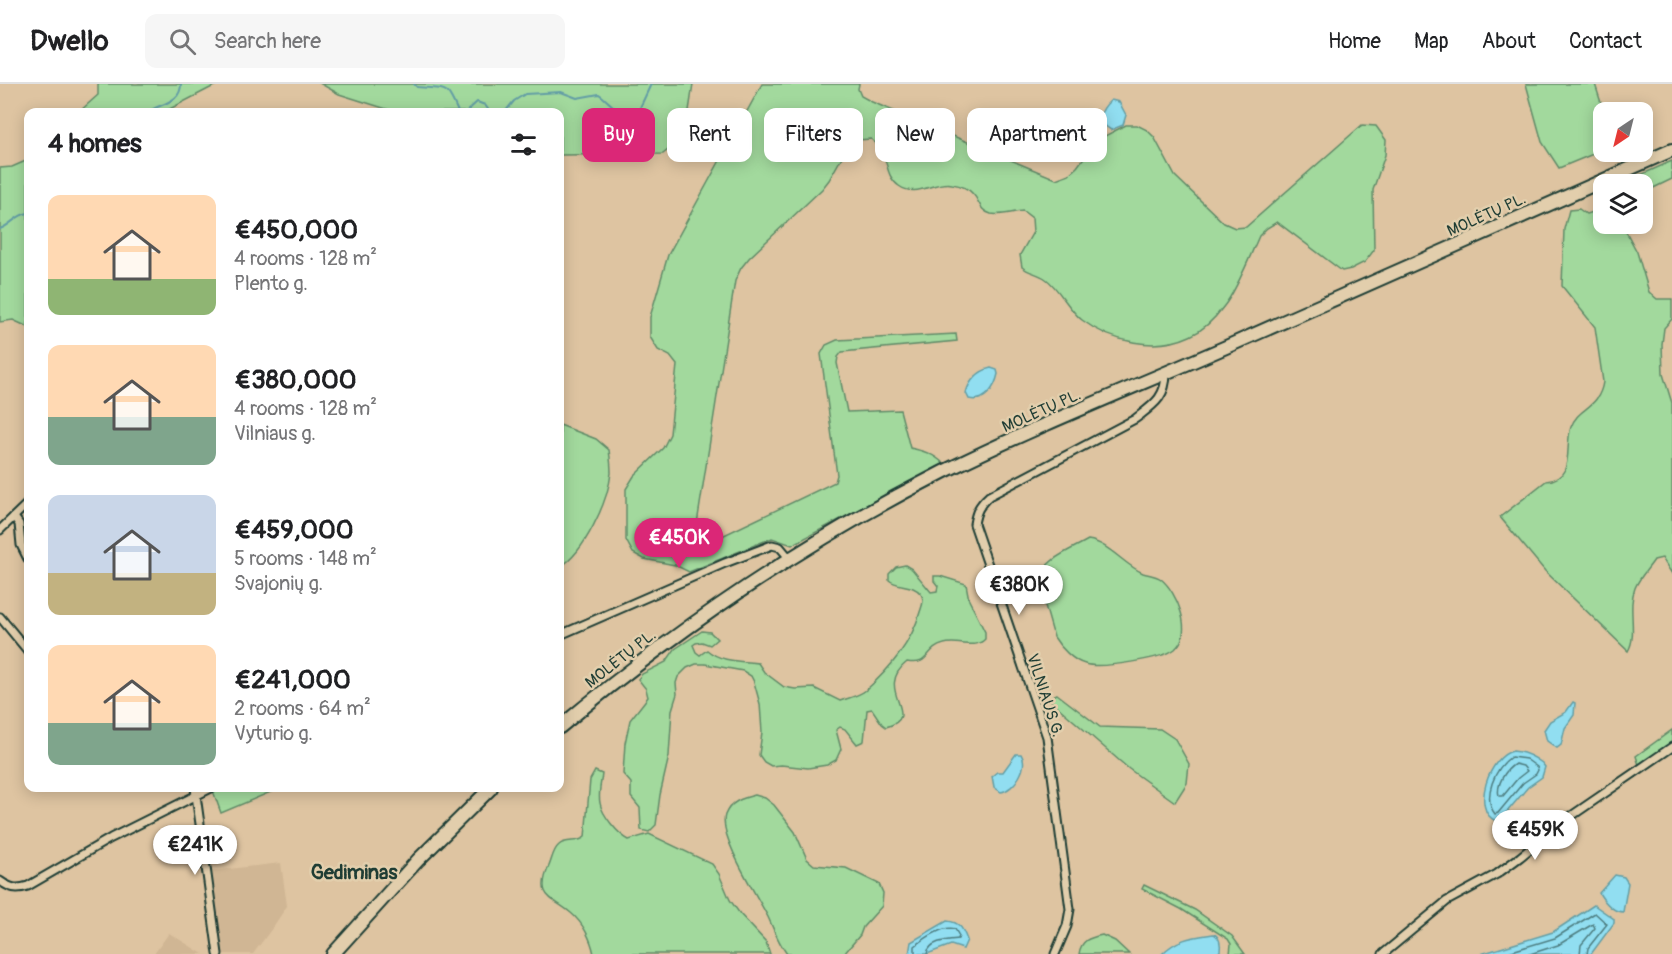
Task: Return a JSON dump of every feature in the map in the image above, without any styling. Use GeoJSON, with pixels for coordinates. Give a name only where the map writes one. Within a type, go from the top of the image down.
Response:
{"type":"FeatureCollection","features":[{"type":"Feature","properties":{"kind":"highway","name":"MOLĖTŲ PL."},"geometry":{"type":"LineString","coordinates":[[564,724],[679,633],[790,559],[864,515],[944,472],[1049,423],[1672,150]]}},
{"type":"Feature","properties":{"kind":"highway"},"geometry":{"type":"LineString","coordinates":[[333,954],[418,860],[487,792]]}},
{"type":"Feature","properties":{"kind":"street","name":"VILNIAUS G."},"geometry":{"type":"LineString","coordinates":[[1055,954],[1067,926],[1070,909],[1047,736],[974,524],[975,514],[978,507],[989,496],[1135,418],[1153,405],[1166,387],[1166,373]]}},
{"type":"Feature","properties":{"kind":"street"},"geometry":{"type":"LineString","coordinates":[[0,530],[24,507]]}},
{"type":"Feature","properties":{"kind":"street"},"geometry":{"type":"LineString","coordinates":[[14,517],[19,524],[21,545],[24,551]]}},
{"type":"Feature","properties":{"kind":"street"},"geometry":{"type":"LineString","coordinates":[[564,633],[772,545],[780,547],[790,559]]}},
{"type":"Feature","properties":{"kind":"street"},"geometry":{"type":"LineString","coordinates":[[0,617],[24,646]]}},
{"type":"Feature","properties":{"kind":"street"},"geometry":{"type":"LineString","coordinates":[[1383,954],[1447,901],[1497,874],[1564,821],[1672,747]]}},
{"type":"Feature","properties":{"kind":"street"},"geometry":{"type":"LineString","coordinates":[[0,881],[18,889],[28,886],[193,792]]}},
{"type":"Feature","properties":{"kind":"street"},"geometry":{"type":"LineString","coordinates":[[195,792],[218,954]]}},
{"type":"Feature","properties":{"kind":"shaded area"},"geometry":{"type":"Polygon","coordinates":[[[281,863],[287,906],[273,927],[253,954],[214,954],[203,872],[281,863]]]}},
{"type":"Feature","properties":{"kind":"shaded area"},"geometry":{"type":"Polygon","coordinates":[[[169,933],[203,954],[154,954],[169,933]]]}},
{"type":"Feature","properties":{"kind":"green space"},"geometry":{"type":"Polygon","coordinates":[[[98,84],[218,84],[172,108],[83,108],[98,95],[98,84]]]}},
{"type":"Feature","properties":{"kind":"green space"},"geometry":{"type":"Polygon","coordinates":[[[321,84],[693,84],[689,108],[667,108],[667,151],[663,154],[655,154],[655,108],[582,108],[582,155],[564,155],[564,108],[383,108],[339,94],[321,84]]]}},
{"type":"Feature","properties":{"kind":"green space"},"geometry":{"type":"Polygon","coordinates":[[[762,84],[859,84],[858,89],[861,96],[886,108],[875,108],[875,143],[871,139],[863,140],[863,108],[764,108],[764,162],[839,162],[822,189],[749,258],[735,281],[696,530],[704,536],[718,538],[835,482],[837,475],[821,354],[826,345],[837,340],[956,334],[957,341],[842,352],[837,363],[847,412],[900,410],[910,448],[928,453],[944,464],[792,545],[772,538],[689,572],[675,565],[644,559],[633,553],[626,540],[626,489],[634,476],[663,448],[670,434],[677,365],[670,356],[658,350],[650,337],[650,317],[668,255],[719,162],[752,162],[752,108],[749,108],[762,84]]]}},
{"type":"Feature","properties":{"kind":"green space"},"geometry":{"type":"Polygon","coordinates":[[[1526,84],[1595,84],[1601,102],[1593,102],[1593,154],[1559,168],[1542,142],[1526,84]]]}},
{"type":"Feature","properties":{"kind":"green space"},"geometry":{"type":"Polygon","coordinates":[[[1126,125],[1137,125],[1154,137],[1175,176],[1224,223],[1235,228],[1246,227],[1362,125],[1376,126],[1386,140],[1385,155],[1373,190],[1374,250],[1365,262],[1342,271],[1277,222],[1259,236],[1234,291],[1205,327],[1177,341],[1149,344],[1120,339],[1094,328],[1082,320],[1043,277],[1022,267],[1020,255],[1033,232],[1032,218],[1023,211],[999,215],[987,213],[971,192],[955,184],[945,183],[912,191],[899,186],[886,162],[955,162],[955,137],[967,142],[967,162],[1015,162],[1056,179],[1069,174],[1081,162],[1107,162],[1107,135],[1126,125]]]}},
{"type":"Feature","properties":{"kind":"green space"},"geometry":{"type":"Polygon","coordinates":[[[1672,161],[1672,179],[1653,188],[1653,174],[1643,174],[1672,161]]]}},
{"type":"Feature","properties":{"kind":"green space"},"geometry":{"type":"Polygon","coordinates":[[[24,162],[24,325],[13,320],[0,322],[0,168],[12,167],[24,162]]]}},
{"type":"Feature","properties":{"kind":"green space"},"geometry":{"type":"Polygon","coordinates":[[[1579,209],[1586,214],[1593,212],[1593,234],[1627,234],[1637,252],[1649,292],[1657,299],[1672,299],[1672,319],[1664,328],[1662,344],[1663,374],[1672,403],[1672,574],[1662,558],[1654,560],[1637,584],[1633,596],[1632,637],[1628,651],[1545,571],[1500,517],[1546,481],[1562,475],[1567,461],[1569,435],[1574,420],[1593,403],[1601,391],[1603,382],[1595,327],[1562,286],[1564,229],[1569,210],[1579,209]]]}},
{"type":"Feature","properties":{"kind":"green space"},"geometry":{"type":"Polygon","coordinates":[[[564,427],[596,439],[609,450],[611,473],[600,512],[586,539],[564,564],[564,427]]]}},
{"type":"Feature","properties":{"kind":"green space"},"geometry":{"type":"Polygon","coordinates":[[[1088,540],[1103,545],[1136,569],[1161,579],[1167,585],[1177,602],[1183,623],[1181,642],[1175,649],[1145,659],[1093,665],[1076,660],[1060,645],[1054,637],[1038,581],[1041,573],[1051,561],[1088,540]]]}},
{"type":"Feature","properties":{"kind":"green space"},"geometry":{"type":"Polygon","coordinates":[[[905,565],[912,569],[931,592],[937,591],[938,586],[934,581],[934,576],[966,584],[969,600],[985,632],[985,639],[976,644],[944,644],[933,649],[920,662],[907,662],[898,672],[894,682],[901,709],[901,716],[897,722],[886,727],[872,709],[867,710],[864,741],[857,744],[845,729],[840,727],[836,730],[841,749],[836,760],[827,765],[808,768],[771,766],[759,755],[762,732],[760,704],[751,676],[743,671],[705,664],[696,664],[687,668],[678,677],[676,683],[677,694],[672,710],[669,756],[656,825],[649,832],[641,830],[640,808],[631,797],[631,783],[623,774],[625,743],[630,720],[648,697],[646,689],[638,679],[642,674],[666,662],[675,649],[702,631],[710,632],[717,639],[710,645],[702,642],[693,645],[700,655],[707,650],[725,659],[758,663],[764,672],[784,687],[814,688],[840,701],[857,695],[883,674],[905,645],[916,623],[923,603],[921,594],[914,588],[889,580],[889,574],[896,567],[905,565]]]}},
{"type":"Feature","properties":{"kind":"green space"},"geometry":{"type":"Polygon","coordinates":[[[1057,694],[1100,727],[1160,729],[1175,739],[1189,764],[1187,783],[1175,802],[1129,769],[1051,701],[1051,697],[1057,694]]]}},
{"type":"Feature","properties":{"kind":"green space"},"geometry":{"type":"Polygon","coordinates":[[[1672,730],[1672,743],[1639,765],[1636,756],[1672,730]]]}},
{"type":"Feature","properties":{"kind":"green space"},"geometry":{"type":"Polygon","coordinates":[[[595,771],[602,774],[599,796],[601,808],[616,829],[629,840],[649,834],[712,864],[730,900],[766,942],[770,954],[594,954],[583,926],[571,913],[548,896],[544,885],[557,847],[562,843],[585,837],[590,780],[595,771]]]}},
{"type":"Feature","properties":{"kind":"green space"},"geometry":{"type":"Polygon","coordinates":[[[213,792],[271,792],[221,813],[213,792]]]}},
{"type":"Feature","properties":{"kind":"green space"},"geometry":{"type":"Polygon","coordinates":[[[755,795],[765,798],[774,805],[795,832],[807,859],[814,865],[846,868],[879,884],[883,893],[882,906],[863,927],[860,935],[844,954],[787,954],[781,945],[733,851],[724,825],[725,815],[733,804],[755,795]]]}},
{"type":"Feature","properties":{"kind":"green space"},"geometry":{"type":"Polygon","coordinates":[[[1144,885],[1195,910],[1232,936],[1245,954],[1230,954],[1231,944],[1228,939],[1181,909],[1142,889],[1144,885]]]}},
{"type":"Feature","properties":{"kind":"green space"},"geometry":{"type":"Polygon","coordinates":[[[1102,935],[1115,941],[1129,954],[1079,954],[1086,940],[1102,935]]]}},
{"type":"Feature","properties":{"kind":"water"},"geometry":{"type":"Polygon","coordinates":[[[1111,100],[1119,102],[1126,115],[1123,125],[1111,130],[1107,128],[1107,108],[1104,108],[1111,100]]]}},
{"type":"Feature","properties":{"kind":"water"},"geometry":{"type":"Polygon","coordinates":[[[991,368],[997,370],[998,374],[992,389],[980,399],[969,399],[966,393],[969,384],[982,371],[991,368]]]}},
{"type":"Feature","properties":{"kind":"water"},"geometry":{"type":"Polygon","coordinates":[[[1573,702],[1575,703],[1574,715],[1565,728],[1561,745],[1557,748],[1547,741],[1544,730],[1550,721],[1566,712],[1573,702]]]}},
{"type":"Feature","properties":{"kind":"water"},"geometry":{"type":"Polygon","coordinates":[[[1513,751],[1532,756],[1545,767],[1542,777],[1528,787],[1500,820],[1496,821],[1488,815],[1484,806],[1486,783],[1497,762],[1513,751]]]}},
{"type":"Feature","properties":{"kind":"water"},"geometry":{"type":"Polygon","coordinates":[[[1016,754],[1021,754],[1023,759],[1022,771],[1011,787],[1001,792],[994,787],[992,776],[997,772],[1003,772],[1016,754]]]}},
{"type":"Feature","properties":{"kind":"water"},"geometry":{"type":"Polygon","coordinates":[[[1615,875],[1624,877],[1628,883],[1623,912],[1612,908],[1599,893],[1615,875]]]}},
{"type":"Feature","properties":{"kind":"water"},"geometry":{"type":"Polygon","coordinates":[[[1594,905],[1614,919],[1614,923],[1591,954],[1481,954],[1553,932],[1594,905]]]}},
{"type":"Feature","properties":{"kind":"water"},"geometry":{"type":"Polygon","coordinates":[[[947,921],[955,923],[962,929],[967,940],[963,949],[951,945],[927,954],[909,954],[911,942],[947,921]]]}},
{"type":"Feature","properties":{"kind":"water"},"geometry":{"type":"Polygon","coordinates":[[[1214,934],[1218,937],[1220,944],[1220,951],[1216,954],[1162,954],[1180,941],[1214,934]]]}},
{"type":"Feature","properties":{"kind":"waterway"},"geometry":{"type":"LineString","coordinates":[[155,108],[174,99],[178,95],[181,84]]}},
{"type":"Feature","properties":{"kind":"waterway"},"geometry":{"type":"LineString","coordinates":[[414,84],[417,87],[445,90],[456,108]]}},
{"type":"Feature","properties":{"kind":"waterway"},"geometry":{"type":"LineString","coordinates":[[508,108],[525,94],[561,92],[577,98],[599,94],[618,110],[632,117],[638,112],[651,84]]}},
{"type":"Feature","properties":{"kind":"waterway"},"geometry":{"type":"LineString","coordinates":[[470,108],[477,102],[487,108]]}},
{"type":"Feature","properties":{"kind":"waterway"},"geometry":{"type":"LineString","coordinates":[[0,229],[24,214]]}},
{"type":"Feature","properties":{"kind":"district","name":"Gediminas"},"geometry":{"type":"Point","coordinates":[354,872]}}]}
